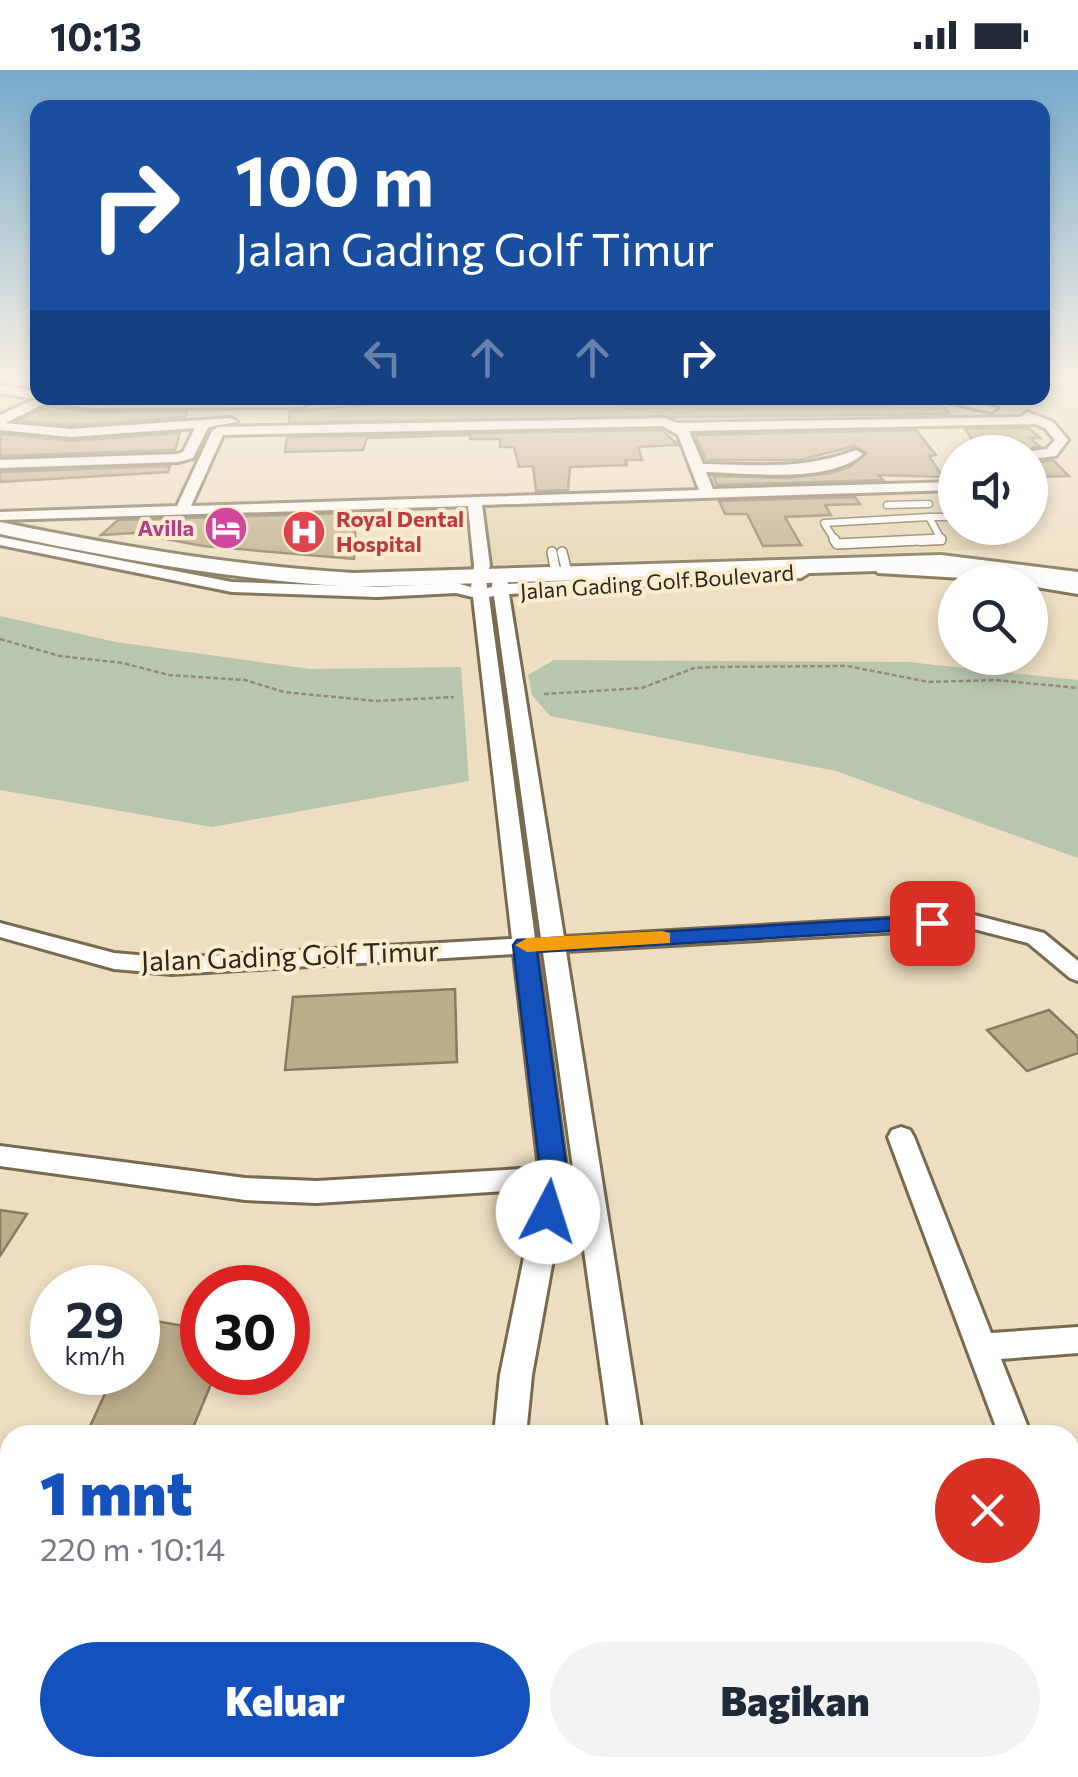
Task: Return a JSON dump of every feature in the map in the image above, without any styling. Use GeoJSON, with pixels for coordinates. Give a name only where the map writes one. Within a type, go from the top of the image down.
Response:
{"type":"FeatureCollection","features":[{"type":"Feature","properties":{"kind":"main road","name":"Jalan Gading Golf Boulevard"},"geometry":{"type":"LineString","coordinates":[[0,528],[212,570],[354,580],[488,580],[559,562],[952,563],[1078,580]]}},
{"type":"Feature","properties":{"kind":"street"},"geometry":{"type":"LineString","coordinates":[[0,464],[182,457]]}},
{"type":"Feature","properties":{"kind":"street"},"geometry":{"type":"LineString","coordinates":[[181,512],[206,457]]}},
{"type":"Feature","properties":{"kind":"street"},"geometry":{"type":"LineString","coordinates":[[692,457],[707,492]]}},
{"type":"Feature","properties":{"kind":"street"},"geometry":{"type":"LineString","coordinates":[[698,468],[820,466],[853,457]]}},
{"type":"Feature","properties":{"kind":"street"},"geometry":{"type":"LineString","coordinates":[[0,516],[938,486]]}},
{"type":"Feature","properties":{"kind":"street"},"geometry":{"type":"LineString","coordinates":[[474,499],[553,944],[624,1425]]}},
{"type":"Feature","properties":{"kind":"street","name":"Jalan Gading Golf Boulevard"},"geometry":{"type":"LineString","coordinates":[[0,541],[232,587],[377,592],[456,588],[488,580],[531,585],[871,570],[1000,576],[1078,589]]}},
{"type":"Feature","properties":{"kind":"street"},"geometry":{"type":"LineString","coordinates":[[488,580],[525,945],[554,1179],[516,1375],[511,1425]]}},
{"type":"Feature","properties":{"kind":"street"},"geometry":{"type":"LineString","coordinates":[[553,944],[970,921],[1036,938],[1078,973]]}},
{"type":"Feature","properties":{"kind":"street","name":"Jalan Gading Golf Timur"},"geometry":{"type":"LineString","coordinates":[[0,930],[114,961],[158,966],[553,944]]}},
{"type":"Feature","properties":{"kind":"street"},"geometry":{"type":"LineString","coordinates":[[901,1137],[1011,1425]]}},
{"type":"Feature","properties":{"kind":"street"},"geometry":{"type":"LineString","coordinates":[[0,1156],[245,1189],[317,1192],[586,1174]]}},
{"type":"Feature","properties":{"kind":"street"},"geometry":{"type":"LineString","coordinates":[[980,1347],[1078,1340]]}},
{"type":"Feature","properties":{"kind":"lane"},"geometry":{"type":"LineString","coordinates":[[880,496],[896,518]]}},
{"type":"Feature","properties":{"kind":"lane"},"geometry":{"type":"LineString","coordinates":[[887,505],[929,504]]}},
{"type":"Feature","properties":{"kind":"lane"},"geometry":{"type":"LineString","coordinates":[[929,517],[938,530]]}},
{"type":"Feature","properties":{"kind":"lane"},"geometry":{"type":"LineString","coordinates":[[938,517],[824,523],[837,544],[938,542]]}},
{"type":"Feature","properties":{"kind":"lane"},"geometry":{"type":"LineString","coordinates":[[838,520],[853,544]]}},
{"type":"Feature","properties":{"kind":"lane"},"geometry":{"type":"LineString","coordinates":[[940,545],[952,563]]}},
{"type":"Feature","properties":{"kind":"path"},"geometry":{"type":"LineString","coordinates":[[0,639],[60,656],[122,663],[169,675],[245,680],[284,692],[376,700],[454,698]]}},
{"type":"Feature","properties":{"kind":"path"},"geometry":{"type":"LineString","coordinates":[[544,694],[642,688],[694,668],[716,667],[847,666],[928,682],[996,680],[1078,688]]}},
{"type":"Feature","properties":{"kind":"shaded area"},"geometry":{"type":"Polygon","coordinates":[[[938,488],[938,545],[1008,545],[1011,549],[488,565],[482,503],[938,488]]]}},
{"type":"Feature","properties":{"kind":"green space"},"geometry":{"type":"Polygon","coordinates":[[[0,616],[116,642],[310,669],[461,667],[469,781],[212,827],[0,790],[0,616]]]}},
{"type":"Feature","properties":{"kind":"green space"},"geometry":{"type":"Polygon","coordinates":[[[554,660],[908,662],[938,665],[938,675],[1031,675],[1078,680],[1078,858],[836,771],[550,716],[532,695],[528,675],[554,660]]]}},
{"type":"Feature","properties":{"kind":"building"},"geometry":{"type":"Polygon","coordinates":[[[516,457],[641,457],[642,460],[625,460],[627,465],[570,467],[568,490],[536,491],[533,466],[519,467],[516,457]]]}},
{"type":"Feature","properties":{"kind":"building"},"geometry":{"type":"Polygon","coordinates":[[[705,457],[812,457],[706,460],[705,457]]]}},
{"type":"Feature","properties":{"kind":"building"},"geometry":{"type":"Polygon","coordinates":[[[862,457],[929,457],[938,477],[878,475],[883,480],[717,485],[713,476],[788,478],[850,467],[862,457]]]}},
{"type":"Feature","properties":{"kind":"building"},"geometry":{"type":"Polygon","coordinates":[[[1053,460],[1069,476],[1048,477],[1048,461],[1053,460]]]}},
{"type":"Feature","properties":{"kind":"building"},"geometry":{"type":"Polygon","coordinates":[[[170,466],[168,472],[0,482],[0,472],[170,466]]]}},
{"type":"Feature","properties":{"kind":"building"},"geometry":{"type":"Polygon","coordinates":[[[855,497],[860,504],[825,505],[831,515],[785,517],[801,545],[763,546],[747,514],[725,514],[719,501],[855,497]]]}},
{"type":"Feature","properties":{"kind":"building"},"geometry":{"type":"Polygon","coordinates":[[[356,513],[354,559],[203,546],[134,533],[101,535],[118,520],[356,513]]]}},
{"type":"Feature","properties":{"kind":"building"},"geometry":{"type":"Polygon","coordinates":[[[455,989],[457,1062],[285,1070],[293,997],[455,989]]]}},
{"type":"Feature","properties":{"kind":"building"},"geometry":{"type":"Polygon","coordinates":[[[1049,1010],[1078,1037],[1078,1053],[1027,1071],[987,1030],[1049,1010]]]}},
{"type":"Feature","properties":{"kind":"building"},"geometry":{"type":"Polygon","coordinates":[[[0,1210],[27,1214],[0,1256],[0,1210]]]}},
{"type":"Feature","properties":{"kind":"building"},"geometry":{"type":"Polygon","coordinates":[[[160,1322],[180,1325],[180,1395],[207,1395],[194,1425],[91,1425],[104,1395],[160,1395],[160,1322]]]}},
{"type":"Feature","properties":{"kind":"slow traffic"},"geometry":{"type":"LineString","coordinates":[[527,945],[662,938]]}},
{"type":"Feature","properties":{"kind":"place","name":"Avilla"},"geometry":{"type":"Point","coordinates":[226,528]}},
{"type":"Feature","properties":{"kind":"place","name":"Royal Dental Hospital"},"geometry":{"type":"Point","coordinates":[304,532]}},
{"type":"Feature","properties":{"kind":"route"},"geometry":{"type":"LineString","coordinates":[[548,1212],[554,1179],[525,945],[932,923]]}}]}
